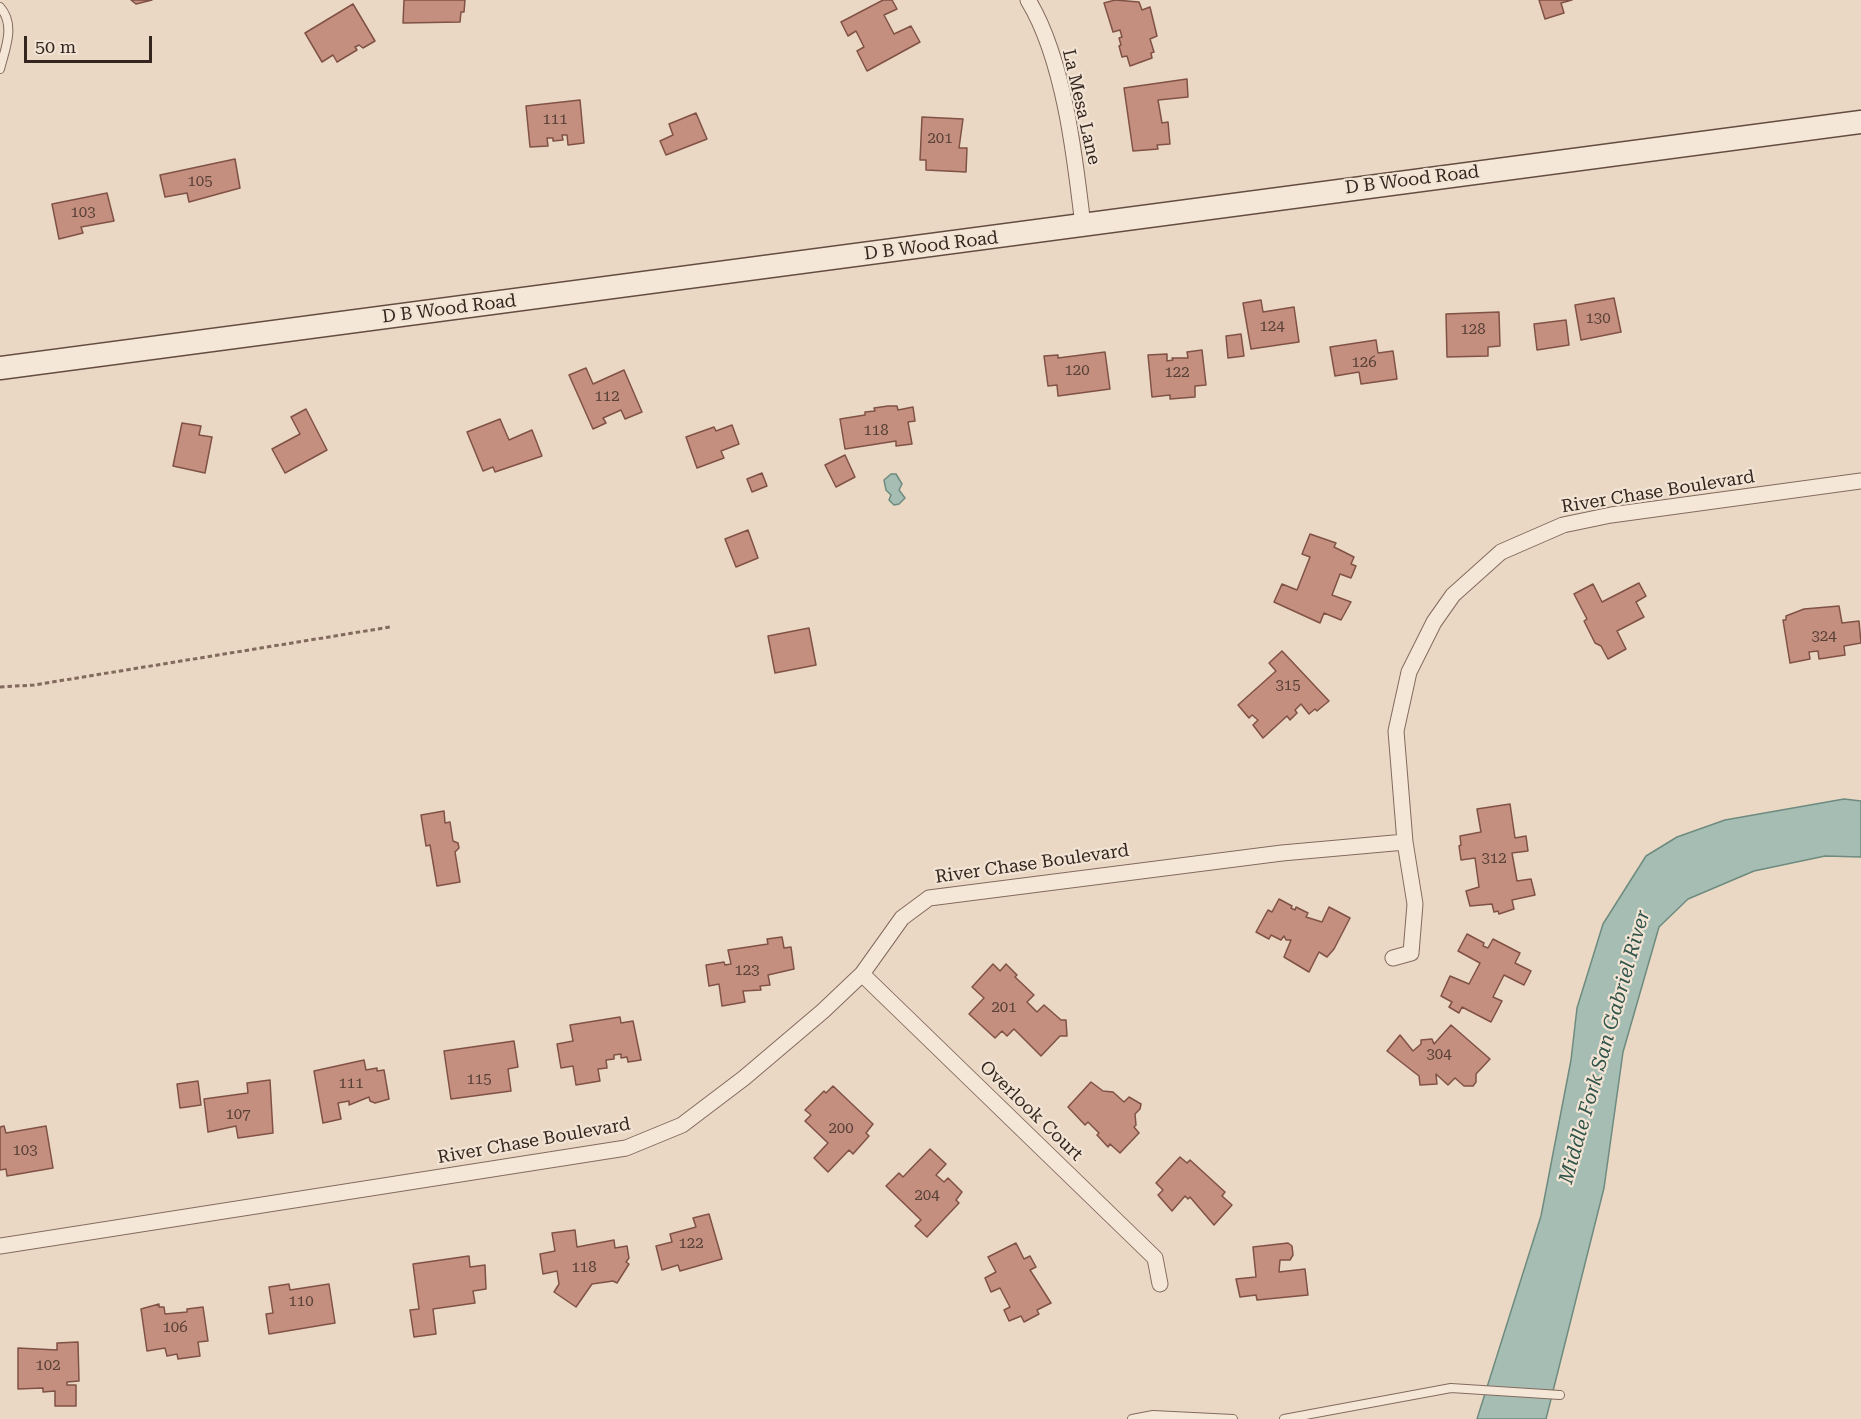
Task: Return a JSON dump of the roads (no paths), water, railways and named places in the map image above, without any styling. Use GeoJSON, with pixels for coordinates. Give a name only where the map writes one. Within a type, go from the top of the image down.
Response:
{"type":"FeatureCollection","features":[{"type":"Feature","properties":{"kind":"main road","name":"D B Wood Road"},"geometry":{"type":"LineString","coordinates":[[0,368],[1083,226],[1300,194],[1861,122]]}},
{"type":"Feature","properties":{"kind":"street","name":"La Mesa Lane"},"geometry":{"type":"LineString","coordinates":[[1028,0],[1040,23],[1057,76],[1072,142],[1083,226]]}},
{"type":"Feature","properties":{"kind":"street","name":"River Chase Boulevard"},"geometry":{"type":"LineString","coordinates":[[0,1246],[626,1148],[663,1134],[705,1110],[801,1032],[862,974],[902,918],[929,898],[1059,879],[1282,853],[1405,842],[1396,731],[1409,672],[1434,622],[1453,595],[1486,563],[1525,540],[1563,525],[1611,515],[1861,481]]}},
{"type":"Feature","properties":{"kind":"street"},"geometry":{"type":"LineString","coordinates":[[1393,958],[1411,953],[1415,904],[1405,842]]}},
{"type":"Feature","properties":{"kind":"street","name":"Overlook Court"},"geometry":{"type":"LineString","coordinates":[[862,974],[1155,1258],[1160,1284]]}},
{"type":"Feature","properties":{"kind":"lane"},"geometry":{"type":"LineString","coordinates":[[0,7],[8,21],[8,36],[0,69]]}},
{"type":"Feature","properties":{"kind":"lane"},"geometry":{"type":"LineString","coordinates":[[1284,1419],[1451,1388],[1560,1395]]}},
{"type":"Feature","properties":{"kind":"lane"},"geometry":{"type":"LineString","coordinates":[[1132,1419],[1153,1415],[1233,1419]]}},
{"type":"Feature","properties":{"kind":"water"},"geometry":{"type":"Polygon","coordinates":[[[891,474],[896,474],[902,484],[899,490],[905,498],[899,504],[894,505],[889,500],[891,495],[886,490],[884,480],[891,474]]]}},
{"type":"Feature","properties":{"kind":"water","name":"Middle Fork San Gabriel River"},"geometry":{"type":"Polygon","coordinates":[[[1844,799],[1861,801],[1861,857],[1825,856],[1754,871],[1688,899],[1659,927],[1623,1052],[1604,1188],[1546,1419],[1477,1419],[1541,1216],[1571,1060],[1577,1008],[1603,924],[1646,856],[1677,837],[1725,820],[1844,799]]]}}]}
